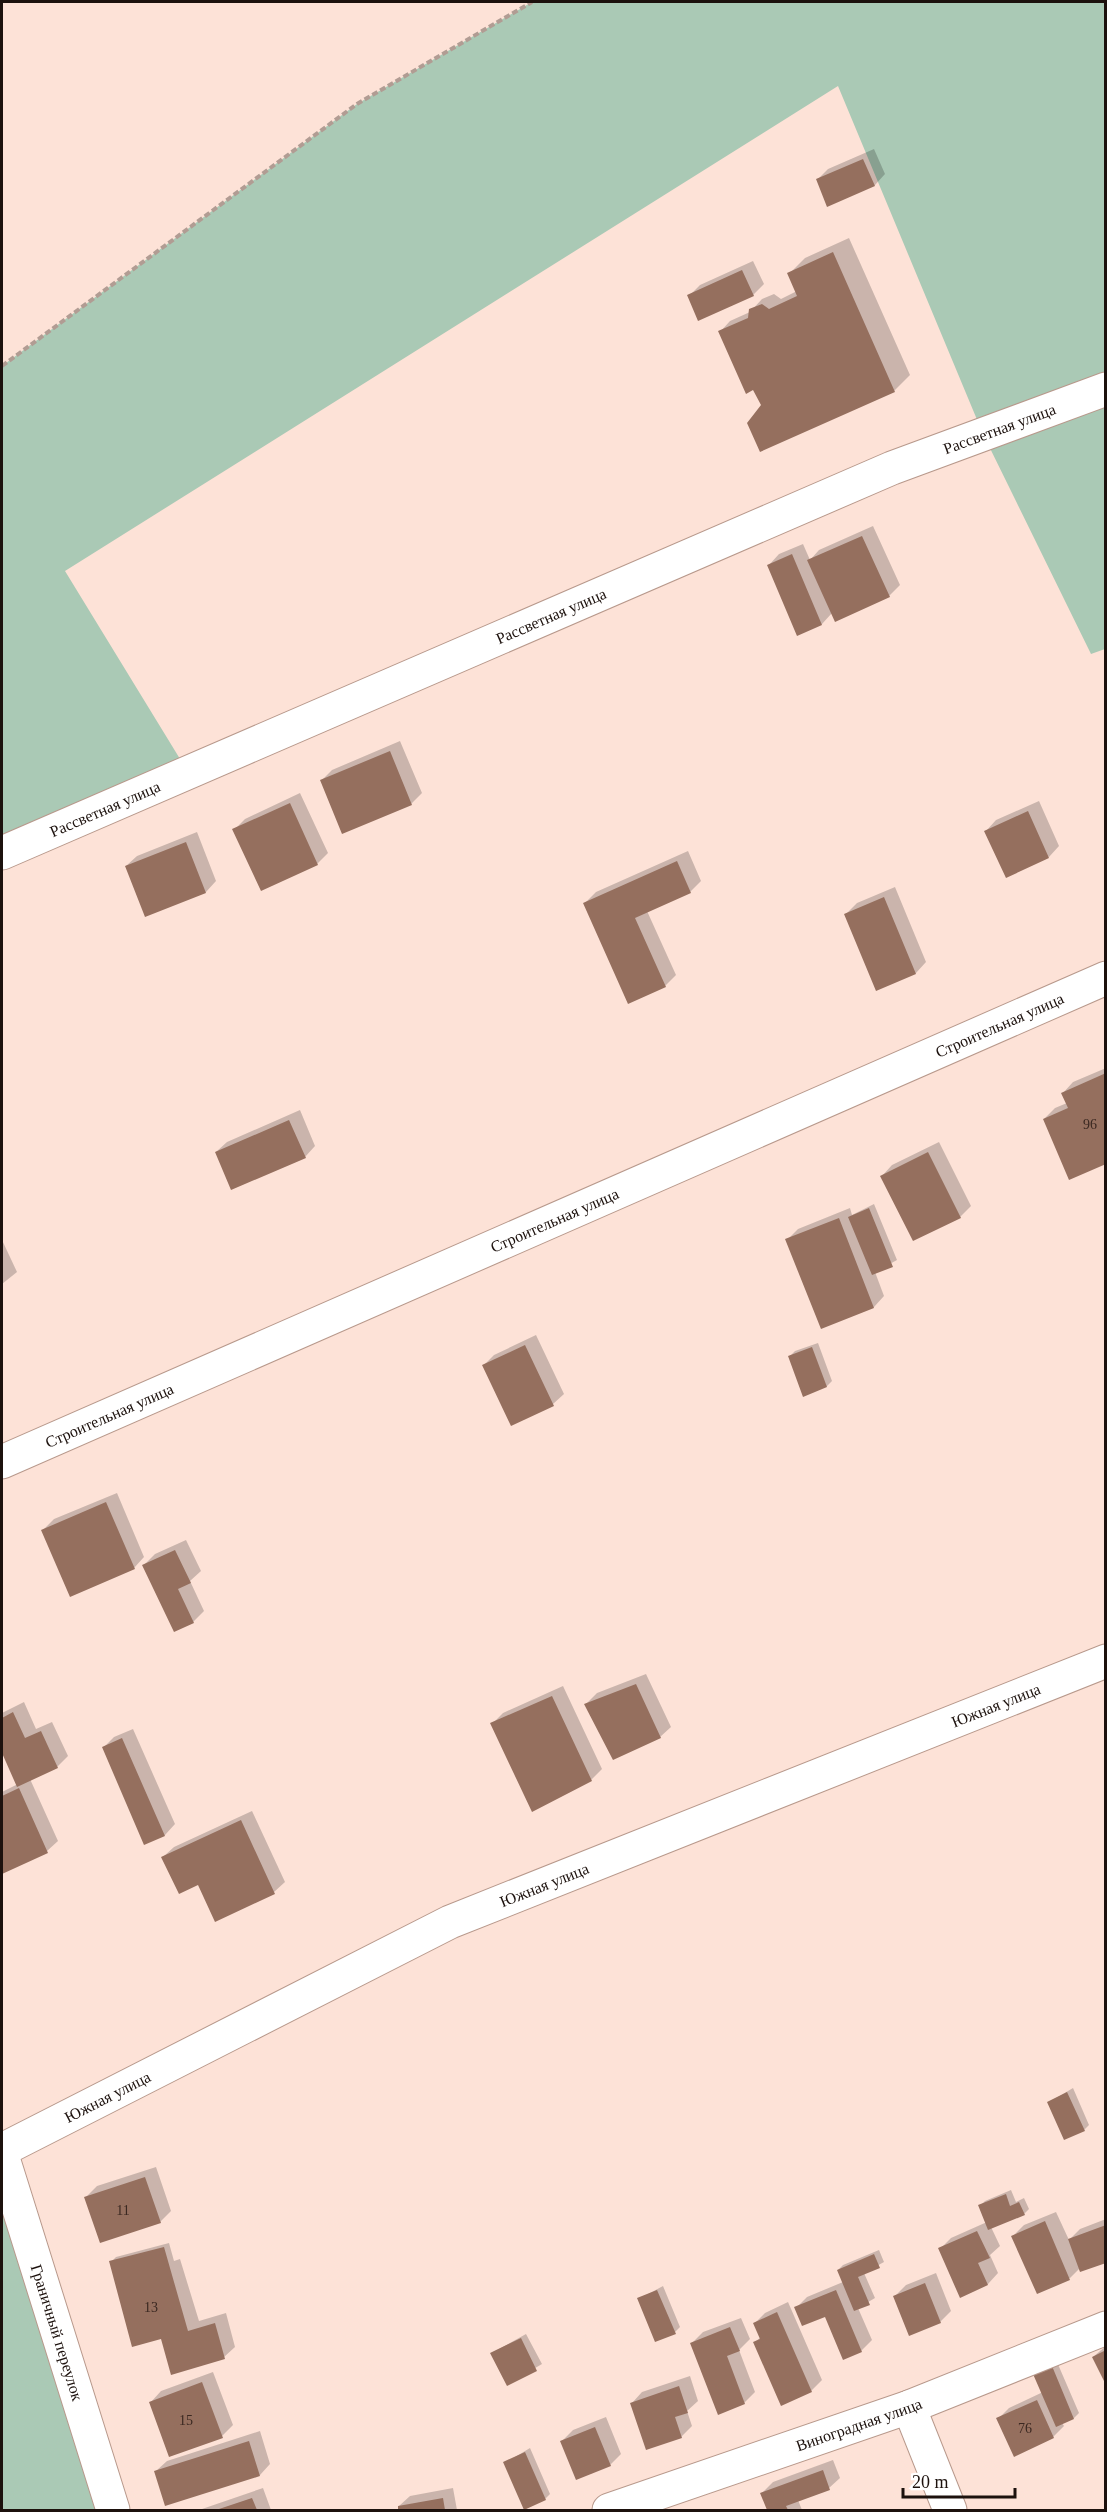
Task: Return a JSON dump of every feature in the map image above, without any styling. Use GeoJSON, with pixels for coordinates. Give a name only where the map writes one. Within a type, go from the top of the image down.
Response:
{"type":"FeatureCollection","features":[{"type":"Feature","properties":{"kind":"street","name":"Рассветная улица"},"geometry":{"type":"LineString","coordinates":[[2,853],[892,468],[1106,388]]}},
{"type":"Feature","properties":{"kind":"street","name":"Строительная улица"},"geometry":{"type":"LineString","coordinates":[[2,1462],[1106,978]]}},
{"type":"Feature","properties":{"kind":"street","name":"Южная улица"},"geometry":{"type":"LineString","coordinates":[[2,2150],[450,1922],[1106,1661]]}},
{"type":"Feature","properties":{"kind":"street","name":"Граничный переулок"},"geometry":{"type":"LineString","coordinates":[[2,2155],[113,2511]]}},
{"type":"Feature","properties":{"kind":"street","name":"Виноградная улица"},"geometry":{"type":"LineString","coordinates":[[609,2511],[909,2407],[1106,2328]]}},
{"type":"Feature","properties":{"kind":"street"},"geometry":{"type":"LineString","coordinates":[[909,2407],[950,2511]]}},
{"type":"Feature","properties":{"kind":"path"},"geometry":{"type":"LineString","coordinates":[[2,366],[357,104],[532,2]]}},
{"type":"Feature","properties":{"kind":"green space"},"geometry":{"type":"Polygon","coordinates":[[[532,2],[1105,2],[1105,649],[1091,654],[983,434],[838,86],[65,571],[188,772],[2,853],[2,366],[357,104],[532,2]]]}},
{"type":"Feature","properties":{"kind":"green space"},"geometry":{"type":"Polygon","coordinates":[[[2,2155],[113,2510],[2,2510],[2,2155]]]}},
{"type":"Feature","properties":{"kind":"building"},"geometry":{"type":"Polygon","coordinates":[[[863,159],[875,186],[827,207],[816,179],[863,159]]]}},
{"type":"Feature","properties":{"kind":"building"},"geometry":{"type":"Polygon","coordinates":[[[833,252],[895,392],[760,452],[747,423],[761,405],[753,390],[746,394],[718,331],[748,318],[749,309],[762,304],[769,309],[797,296],[787,273],[833,252]]]}},
{"type":"Feature","properties":{"kind":"building"},"geometry":{"type":"Polygon","coordinates":[[[742,270],[754,296],[698,321],[687,295],[742,270]]]}},
{"type":"Feature","properties":{"kind":"building"},"geometry":{"type":"Polygon","coordinates":[[[862,536],[890,597],[835,622],[807,560],[862,536]]]}},
{"type":"Feature","properties":{"kind":"building"},"geometry":{"type":"Polygon","coordinates":[[[792,554],[822,625],[797,636],[767,565],[792,554]]]}},
{"type":"Feature","properties":{"kind":"building"},"geometry":{"type":"Polygon","coordinates":[[[390,751],[412,805],[342,834],[320,780],[390,751]]]}},
{"type":"Feature","properties":{"kind":"building"},"geometry":{"type":"Polygon","coordinates":[[[290,803],[318,865],[261,891],[232,829],[290,803]]]}},
{"type":"Feature","properties":{"kind":"building"},"geometry":{"type":"Polygon","coordinates":[[[1028,811],[1049,858],[1006,878],[984,831],[1028,811]]]}},
{"type":"Feature","properties":{"kind":"building"},"geometry":{"type":"Polygon","coordinates":[[[186,842],[206,893],[145,917],[125,866],[186,842]]]}},
{"type":"Feature","properties":{"kind":"building"},"geometry":{"type":"Polygon","coordinates":[[[677,861],[691,893],[635,918],[666,987],[628,1004],[583,903],[677,861]]]}},
{"type":"Feature","properties":{"kind":"building"},"geometry":{"type":"Polygon","coordinates":[[[884,897],[916,974],[876,991],[844,914],[884,897]]]}},
{"type":"Feature","properties":{"kind":"building"},"geometry":{"type":"Polygon","coordinates":[[[1106,1073],[1106,1164],[1069,1180],[1043,1119],[1068,1108],[1061,1093],[1106,1073]]]}},
{"type":"Feature","properties":{"kind":"building"},"geometry":{"type":"Polygon","coordinates":[[[289,1120],[306,1158],[231,1190],[215,1152],[289,1120]]]}},
{"type":"Feature","properties":{"kind":"building"},"geometry":{"type":"Polygon","coordinates":[[[928,1152],[961,1218],[913,1241],[880,1176],[928,1152]]]}},
{"type":"Feature","properties":{"kind":"building"},"geometry":{"type":"Polygon","coordinates":[[[869,1208],[893,1267],[872,1275],[848,1217],[869,1208]]]}},
{"type":"Feature","properties":{"kind":"building"},"geometry":{"type":"Polygon","coordinates":[[[839,1218],[874,1308],[821,1329],[785,1239],[839,1218]]]}},
{"type":"Feature","properties":{"kind":"building"},"geometry":{"type":"Polygon","coordinates":[[[525,1345],[554,1406],[511,1426],[482,1365],[525,1345]]]}},
{"type":"Feature","properties":{"kind":"building"},"geometry":{"type":"Polygon","coordinates":[[[812,1347],[827,1387],[803,1397],[788,1356],[812,1347]]]}},
{"type":"Feature","properties":{"kind":"building"},"geometry":{"type":"Polygon","coordinates":[[[106,1502],[135,1569],[70,1597],[41,1530],[106,1502]]]}},
{"type":"Feature","properties":{"kind":"building"},"geometry":{"type":"Polygon","coordinates":[[[175,1550],[191,1583],[178,1589],[194,1623],[174,1632],[142,1565],[175,1550]]]}},
{"type":"Feature","properties":{"kind":"building"},"geometry":{"type":"Polygon","coordinates":[[[636,1684],[661,1738],[613,1760],[584,1704],[636,1684]]]}},
{"type":"Feature","properties":{"kind":"building"},"geometry":{"type":"Polygon","coordinates":[[[552,1696],[592,1781],[532,1812],[490,1723],[552,1696]]]}},
{"type":"Feature","properties":{"kind":"building"},"geometry":{"type":"Polygon","coordinates":[[[13,1712],[25,1738],[41,1731],[58,1768],[17,1787],[2,1753],[2,1718],[13,1712]]]}},
{"type":"Feature","properties":{"kind":"building"},"geometry":{"type":"Polygon","coordinates":[[[122,1738],[165,1836],[144,1845],[102,1747],[122,1738]]]}},
{"type":"Feature","properties":{"kind":"building"},"geometry":{"type":"Polygon","coordinates":[[[19,1788],[48,1853],[2,1874],[2,1796],[19,1788]]]}},
{"type":"Feature","properties":{"kind":"building"},"geometry":{"type":"Polygon","coordinates":[[[241,1820],[275,1894],[215,1922],[198,1885],[179,1894],[161,1857],[241,1820]]]}},
{"type":"Feature","properties":{"kind":"building"},"geometry":{"type":"Polygon","coordinates":[[[1067,2092],[1085,2131],[1064,2140],[1047,2102],[1067,2092]]]}},
{"type":"Feature","properties":{"kind":"building"},"geometry":{"type":"Polygon","coordinates":[[[145,2177],[161,2223],[100,2243],[84,2197],[145,2177]]]}},
{"type":"Feature","properties":{"kind":"building"},"geometry":{"type":"Polygon","coordinates":[[[1006,2194],[1010,2206],[1019,2202],[1025,2215],[988,2230],[978,2205],[1006,2194]]]}},
{"type":"Feature","properties":{"kind":"building"},"geometry":{"type":"Polygon","coordinates":[[[1045,2221],[1070,2280],[1037,2294],[1011,2236],[1045,2221]]]}},
{"type":"Feature","properties":{"kind":"building"},"geometry":{"type":"Polygon","coordinates":[[[1106,2225],[1106,2263],[1080,2272],[1068,2239],[1106,2225]]]}},
{"type":"Feature","properties":{"kind":"building"},"geometry":{"type":"Polygon","coordinates":[[[977,2231],[990,2258],[978,2263],[988,2285],[960,2298],[938,2248],[977,2231]]]}},
{"type":"Feature","properties":{"kind":"building"},"geometry":{"type":"Polygon","coordinates":[[[164,2247],[188,2331],[215,2323],[225,2359],[171,2375],[161,2339],[132,2347],[109,2261],[164,2247]]]}},
{"type":"Feature","properties":{"kind":"building"},"geometry":{"type":"Polygon","coordinates":[[[874,2254],[880,2268],[858,2277],[870,2305],[854,2311],[837,2270],[874,2254]]]}},
{"type":"Feature","properties":{"kind":"building"},"geometry":{"type":"Polygon","coordinates":[[[925,2283],[941,2323],[909,2336],[893,2296],[925,2283]]]}},
{"type":"Feature","properties":{"kind":"building"},"geometry":{"type":"Polygon","coordinates":[[[657,2290],[676,2334],[655,2342],[637,2298],[657,2290]]]}},
{"type":"Feature","properties":{"kind":"building"},"geometry":{"type":"Polygon","coordinates":[[[836,2290],[862,2352],[843,2360],[825,2317],[802,2326],[794,2307],[836,2290]]]}},
{"type":"Feature","properties":{"kind":"building"},"geometry":{"type":"Polygon","coordinates":[[[777,2312],[812,2392],[781,2406],[753,2342],[760,2339],[753,2323],[777,2312]]]}},
{"type":"Feature","properties":{"kind":"building"},"geometry":{"type":"Polygon","coordinates":[[[730,2327],[740,2351],[727,2356],[745,2404],[718,2415],[690,2343],[730,2327]]]}},
{"type":"Feature","properties":{"kind":"building"},"geometry":{"type":"Polygon","coordinates":[[[521,2338],[537,2371],[507,2386],[490,2353],[521,2338]]]}},
{"type":"Feature","properties":{"kind":"building"},"geometry":{"type":"Polygon","coordinates":[[[1106,2350],[1106,2385],[1092,2357],[1106,2350]]]}},
{"type":"Feature","properties":{"kind":"building"},"geometry":{"type":"Polygon","coordinates":[[[1052,2366],[1074,2419],[1056,2427],[1033,2374],[1052,2366]]]}},
{"type":"Feature","properties":{"kind":"building"},"geometry":{"type":"Polygon","coordinates":[[[202,2382],[223,2438],[169,2457],[149,2402],[202,2382]]]}},
{"type":"Feature","properties":{"kind":"building"},"geometry":{"type":"Polygon","coordinates":[[[679,2386],[688,2413],[675,2417],[682,2438],[646,2450],[630,2403],[679,2386]]]}},
{"type":"Feature","properties":{"kind":"building"},"geometry":{"type":"Polygon","coordinates":[[[1037,2400],[1054,2438],[1014,2457],[996,2418],[1037,2400]]]}},
{"type":"Feature","properties":{"kind":"building"},"geometry":{"type":"Polygon","coordinates":[[[595,2427],[611,2466],[576,2480],[560,2441],[595,2427]]]}},
{"type":"Feature","properties":{"kind":"building"},"geometry":{"type":"Polygon","coordinates":[[[249,2441],[260,2476],[165,2506],[154,2471],[249,2441]]]}},
{"type":"Feature","properties":{"kind":"building"},"geometry":{"type":"Polygon","coordinates":[[[525,2452],[546,2500],[524,2510],[503,2462],[525,2452]]]}},
{"type":"Feature","properties":{"kind":"building"},"geometry":{"type":"Polygon","coordinates":[[[823,2470],[830,2490],[786,2506],[788,2510],[767,2510],[760,2493],[823,2470]]]}},
{"type":"Feature","properties":{"kind":"building"},"geometry":{"type":"Polygon","coordinates":[[[252,2498],[257,2510],[216,2510],[252,2498]]]}},
{"type":"Feature","properties":{"kind":"building"},"geometry":{"type":"Polygon","coordinates":[[[443,2498],[445,2510],[398,2510],[398,2506],[443,2498]]]}}]}
